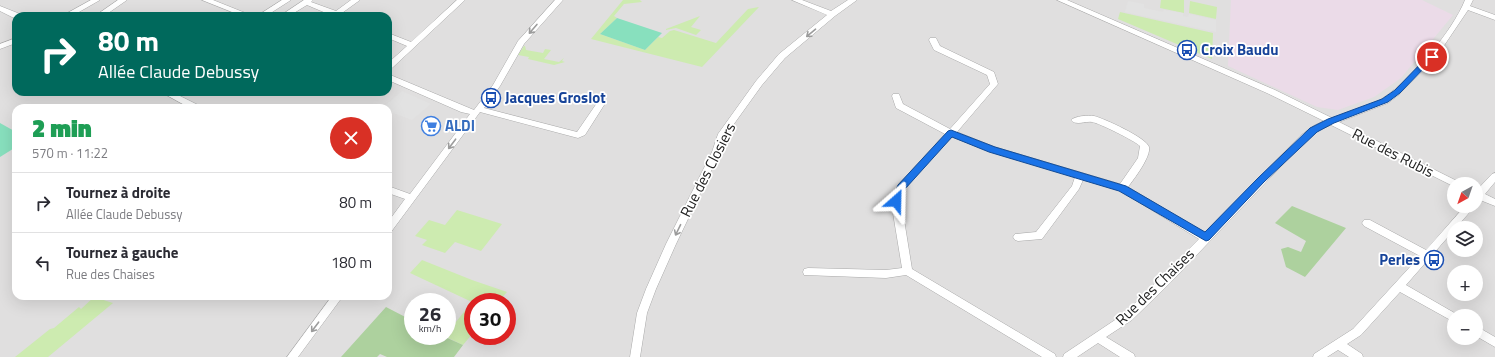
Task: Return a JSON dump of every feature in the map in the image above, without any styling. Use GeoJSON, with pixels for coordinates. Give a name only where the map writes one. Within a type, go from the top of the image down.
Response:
{"type":"FeatureCollection","features":[{"type":"Feature","properties":{"kind":"street"},"geometry":{"type":"LineString","coordinates":[[74,12],[96,0]]}},
{"type":"Feature","properties":{"kind":"street"},"geometry":{"type":"LineString","coordinates":[[105,12],[123,0]]}},
{"type":"Feature","properties":{"kind":"street"},"geometry":{"type":"LineString","coordinates":[[206,0],[238,12]]}},
{"type":"Feature","properties":{"kind":"street"},"geometry":{"type":"LineString","coordinates":[[268,12],[287,0]]}},
{"type":"Feature","properties":{"kind":"street"},"geometry":{"type":"LineString","coordinates":[[342,12],[356,0]]}},
{"type":"Feature","properties":{"kind":"street"},"geometry":{"type":"LineString","coordinates":[[392,63],[461,0]]}},
{"type":"Feature","properties":{"kind":"street"},"geometry":{"type":"LineString","coordinates":[[392,224],[496,86],[521,43],[559,0]]}},
{"type":"Feature","properties":{"kind":"street"},"geometry":{"type":"LineString","coordinates":[[796,0],[832,14]]}},
{"type":"Feature","properties":{"kind":"street","name":"Rue des Closiers"},"geometry":{"type":"LineString","coordinates":[[635,357],[642,313],[651,289],[671,244],[716,152],[722,134],[759,83],[782,56],[832,14],[853,0]]}},
{"type":"Feature","properties":{"kind":"street","name":"Rue des Rubis"},"geometry":{"type":"LineString","coordinates":[[1061,0],[1234,74],[1447,179]]}},
{"type":"Feature","properties":{"kind":"street"},"geometry":{"type":"LineString","coordinates":[[290,12],[308,1],[332,12]]}},
{"type":"Feature","properties":{"kind":"street"},"geometry":{"type":"LineString","coordinates":[[1468,4],[1495,18]]}},
{"type":"Feature","properties":{"kind":"street","name":"Rue des Chaises"},"geometry":{"type":"LineString","coordinates":[[1068,357],[1128,317],[1166,280],[1303,138],[1315,129],[1331,121],[1385,100],[1398,92],[1432,57],[1463,14],[1468,4]]}},
{"type":"Feature","properties":{"kind":"street"},"geometry":{"type":"LineString","coordinates":[[0,8],[12,14]]}},
{"type":"Feature","properties":{"kind":"street"},"geometry":{"type":"LineString","coordinates":[[392,37],[412,45]]}},
{"type":"Feature","properties":{"kind":"street"},"geometry":{"type":"LineString","coordinates":[[907,271],[896,201],[897,195],[901,187],[994,84],[991,74],[937,48],[933,40]]}},
{"type":"Feature","properties":{"kind":"street"},"geometry":{"type":"LineString","coordinates":[[0,47],[12,42]]}},
{"type":"Feature","properties":{"kind":"street"},"geometry":{"type":"LineString","coordinates":[[392,79],[464,110],[477,111],[578,135],[582,134],[602,102]]}},
{"type":"Feature","properties":{"kind":"street"},"geometry":{"type":"LineString","coordinates":[[173,96],[189,104]]}},
{"type":"Feature","properties":{"kind":"street"},"geometry":{"type":"LineString","coordinates":[[896,96],[899,106],[951,133],[992,149],[1122,188],[1206,238]]}},
{"type":"Feature","properties":{"kind":"street"},"geometry":{"type":"LineString","coordinates":[[1075,120],[1093,119],[1138,139],[1143,144],[1145,148],[1144,155],[1122,188]]}},
{"type":"Feature","properties":{"kind":"street"},"geometry":{"type":"LineString","coordinates":[[1018,237],[1039,236],[1076,186],[1080,176]]}},
{"type":"Feature","properties":{"kind":"street"},"geometry":{"type":"LineString","coordinates":[[1483,189],[1495,176]]}},
{"type":"Feature","properties":{"kind":"street"},"geometry":{"type":"LineString","coordinates":[[392,191],[411,198]]}},
{"type":"Feature","properties":{"kind":"street"},"geometry":{"type":"LineString","coordinates":[[1483,198],[1495,203]]}},
{"type":"Feature","properties":{"kind":"street"},"geometry":{"type":"LineString","coordinates":[[1318,357],[1339,345],[1356,332],[1464,213]]}},
{"type":"Feature","properties":{"kind":"street"},"geometry":{"type":"LineString","coordinates":[[1367,223],[1427,255]]}},
{"type":"Feature","properties":{"kind":"street"},"geometry":{"type":"LineString","coordinates":[[808,272],[886,274],[907,271],[1051,357]]}},
{"type":"Feature","properties":{"kind":"street"},"geometry":{"type":"LineString","coordinates":[[1399,286],[1447,314]]}},
{"type":"Feature","properties":{"kind":"street"},"geometry":{"type":"LineString","coordinates":[[292,357],[335,300]]}},
{"type":"Feature","properties":{"kind":"street"},"geometry":{"type":"LineString","coordinates":[[1483,335],[1495,342]]}},
{"type":"Feature","properties":{"kind":"street"},"geometry":{"type":"LineString","coordinates":[[1098,337],[1105,343],[1130,357]]}},
{"type":"Feature","properties":{"kind":"street"},"geometry":{"type":"LineString","coordinates":[[1339,345],[1358,357]]}},
{"type":"Feature","properties":{"kind":"shaded area"},"geometry":{"type":"Polygon","coordinates":[[[0,0],[1495,0],[1495,357],[0,357],[0,0]]]}},
{"type":"Feature","properties":{"kind":"shaded area"},"geometry":{"type":"Polygon","coordinates":[[[1231,0],[1422,0],[1453,15],[1401,78],[1374,97],[1338,110],[1317,107],[1228,66],[1231,0]]]}},
{"type":"Feature","properties":{"kind":"shaded area"},"geometry":{"type":"Polygon","coordinates":[[[1128,1],[1144,4],[1144,8],[1163,12],[1164,10],[1183,13],[1183,16],[1188,17],[1189,14],[1216,20],[1216,32],[1125,12],[1128,1]]]}},
{"type":"Feature","properties":{"kind":"shaded area"},"geometry":{"type":"Polygon","coordinates":[[[402,91],[431,104],[412,120],[392,113],[392,104],[387,104],[402,91]]]}},
{"type":"Feature","properties":{"kind":"green space"},"geometry":{"type":"Polygon","coordinates":[[[623,0],[640,0],[642,2],[624,4],[614,16],[617,18],[600,34],[645,50],[658,37],[662,38],[670,31],[674,30],[716,43],[748,9],[759,7],[702,67],[591,39],[623,0]]]}},
{"type":"Feature","properties":{"kind":"green space"},"geometry":{"type":"Polygon","coordinates":[[[1161,0],[1184,0],[1184,13],[1160,8],[1161,0]]]}},
{"type":"Feature","properties":{"kind":"green space"},"geometry":{"type":"Polygon","coordinates":[[[1190,1],[1217,7],[1216,19],[1189,13],[1190,1]]]}},
{"type":"Feature","properties":{"kind":"green space"},"geometry":{"type":"Polygon","coordinates":[[[1120,12],[1213,33],[1212,59],[1118,19],[1120,12]]]}},
{"type":"Feature","properties":{"kind":"green space"},"geometry":{"type":"Polygon","coordinates":[[[700,16],[691,27],[701,30],[696,35],[676,28],[666,30],[666,29],[700,16]]]}},
{"type":"Feature","properties":{"kind":"green space"},"geometry":{"type":"Polygon","coordinates":[[[617,18],[662,33],[645,50],[600,34],[617,18]]]}},
{"type":"Feature","properties":{"kind":"green space"},"geometry":{"type":"Polygon","coordinates":[[[524,46],[526,50],[543,53],[545,49],[551,50],[544,59],[559,62],[564,58],[562,61],[565,62],[554,65],[518,55],[524,46]]]}},
{"type":"Feature","properties":{"kind":"green space"},"geometry":{"type":"Polygon","coordinates":[[[0,123],[12,130],[12,150],[0,157],[0,123]]]}},
{"type":"Feature","properties":{"kind":"green space"},"geometry":{"type":"Polygon","coordinates":[[[1292,206],[1346,228],[1305,277],[1286,267],[1281,249],[1288,247],[1301,252],[1306,241],[1275,223],[1292,206]]]}},
{"type":"Feature","properties":{"kind":"green space"},"geometry":{"type":"Polygon","coordinates":[[[457,210],[502,224],[481,251],[455,242],[445,253],[422,245],[427,240],[415,236],[429,220],[445,225],[457,210]]]}},
{"type":"Feature","properties":{"kind":"green space"},"geometry":{"type":"Polygon","coordinates":[[[422,260],[507,292],[464,293],[464,298],[456,295],[456,293],[453,293],[410,273],[422,260]]]}},
{"type":"Feature","properties":{"kind":"green space"},"geometry":{"type":"Polygon","coordinates":[[[91,300],[104,300],[113,303],[48,357],[15,357],[79,307],[81,309],[91,300]]]}},
{"type":"Feature","properties":{"kind":"green space"},"geometry":{"type":"Polygon","coordinates":[[[386,307],[404,316],[404,345],[456,345],[456,342],[463,345],[454,357],[387,357],[380,354],[377,357],[341,357],[386,307]]]}},
{"type":"Feature","properties":{"kind":"green space"},"geometry":{"type":"Polygon","coordinates":[[[464,312],[463,345],[456,342],[456,322],[464,312]]]}},
{"type":"Feature","properties":{"kind":"place","name":"Croix Baudu"},"geometry":{"type":"Point","coordinates":[1187,50]}},
{"type":"Feature","properties":{"kind":"place","name":"Jacques Groslot"},"geometry":{"type":"Point","coordinates":[491,98]}},
{"type":"Feature","properties":{"kind":"place","name":"ALDI"},"geometry":{"type":"Point","coordinates":[431,126]}},
{"type":"Feature","properties":{"kind":"place","name":"Perles"},"geometry":{"type":"Point","coordinates":[1434,260]}},
{"type":"Feature","properties":{"kind":"route"},"geometry":{"type":"LineString","coordinates":[[896,201],[901,187],[951,133],[992,149],[1122,188],[1206,238],[1303,138],[1318,127],[1385,100],[1398,92],[1432,57]]}}]}
